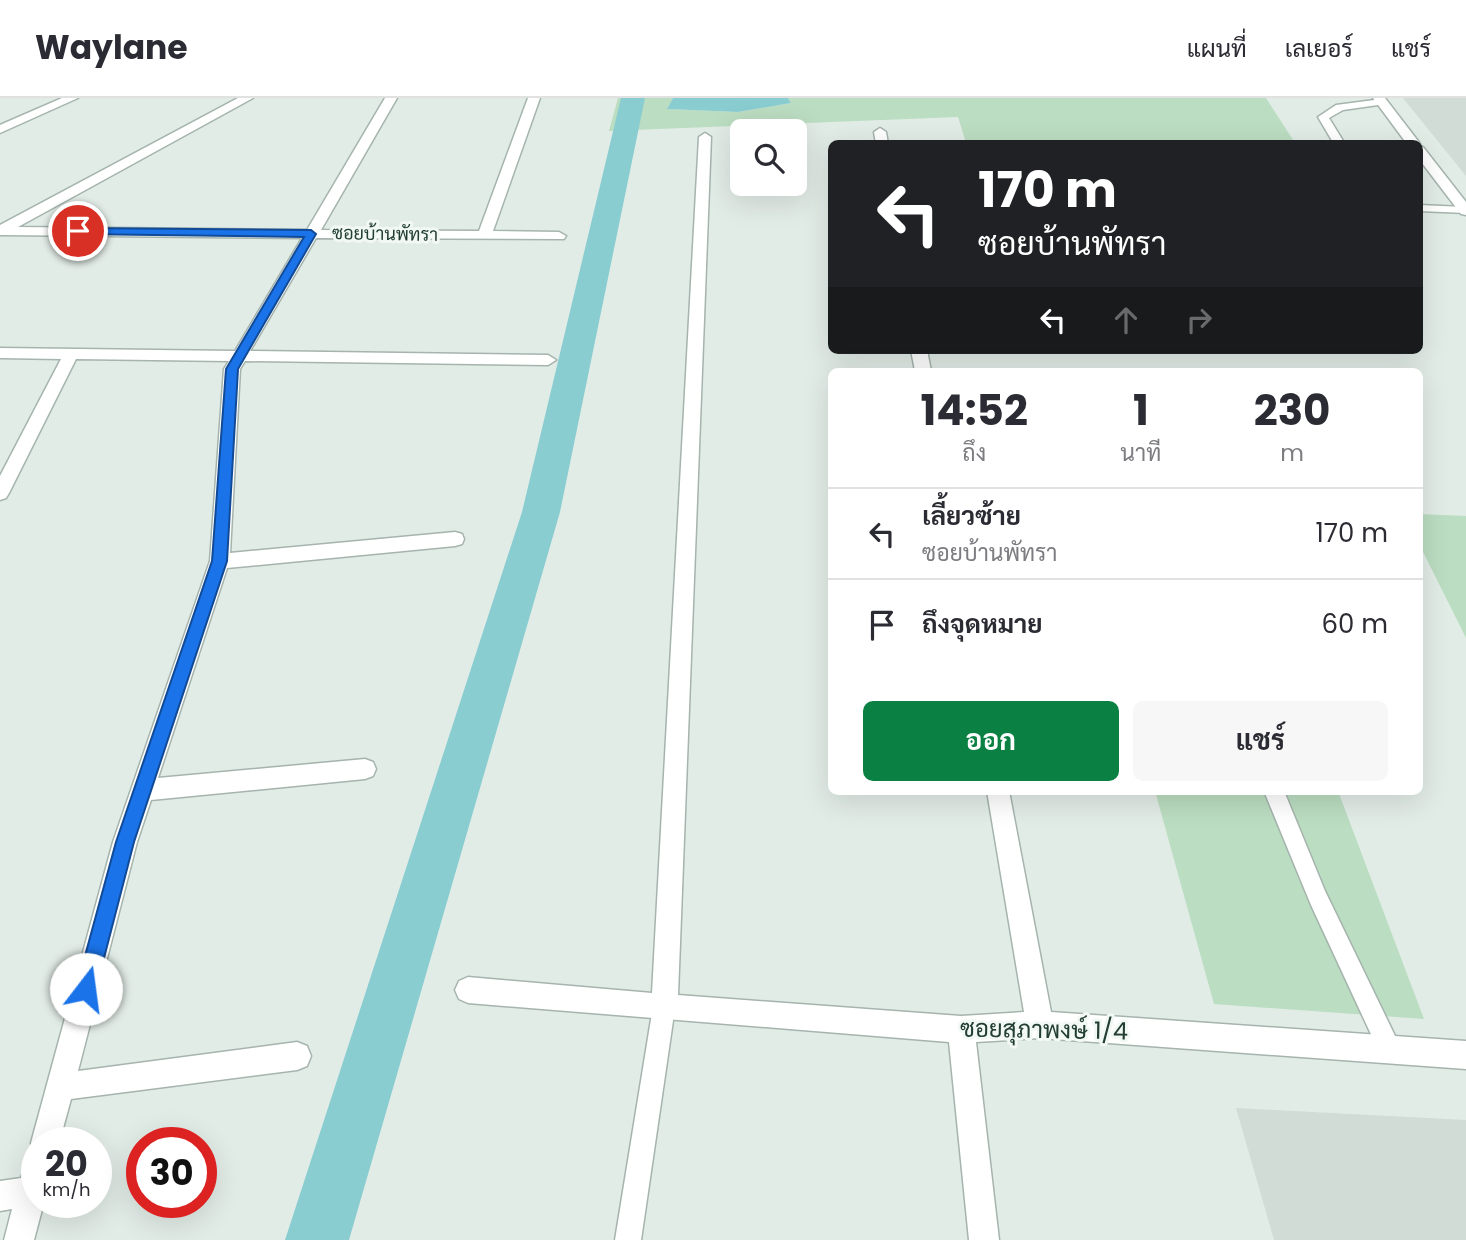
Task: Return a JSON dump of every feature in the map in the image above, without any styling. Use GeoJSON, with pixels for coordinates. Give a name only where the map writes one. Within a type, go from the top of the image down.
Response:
{"type":"FeatureCollection","features":[{"type":"Feature","properties":{"kind":"street"},"geometry":{"type":"LineString","coordinates":[[0,129],[72,98]]}},
{"type":"Feature","properties":{"kind":"street"},"geometry":{"type":"LineString","coordinates":[[0,231],[247,98]]}},
{"type":"Feature","properties":{"kind":"street"},"geometry":{"type":"LineString","coordinates":[[49,1127],[125,842],[220,561],[232,369],[391,98]]}},
{"type":"Feature","properties":{"kind":"street"},"geometry":{"type":"LineString","coordinates":[[484,236],[534,98]]}},
{"type":"Feature","properties":{"kind":"street"},"geometry":{"type":"LineString","coordinates":[[1381,100],[1411,140]]}},
{"type":"Feature","properties":{"kind":"street"},"geometry":{"type":"LineString","coordinates":[[664,1007],[705,137]]}},
{"type":"Feature","properties":{"kind":"street"},"geometry":{"type":"LineString","coordinates":[[1423,155],[1465,210]]}},
{"type":"Feature","properties":{"kind":"street","name":"ซอยบ้านพัทรา"},"geometry":{"type":"LineString","coordinates":[[0,231],[559,236]]}},
{"type":"Feature","properties":{"kind":"street"},"geometry":{"type":"LineString","coordinates":[[0,353],[548,360]]}},
{"type":"Feature","properties":{"kind":"street"},"geometry":{"type":"LineString","coordinates":[[0,493],[71,354]]}},
{"type":"Feature","properties":{"kind":"street"},"geometry":{"type":"LineString","coordinates":[[220,561],[455,539]]}},
{"type":"Feature","properties":{"kind":"street"},"geometry":{"type":"LineString","coordinates":[[142,790],[365,769]]}},
{"type":"Feature","properties":{"kind":"street"},"geometry":{"type":"LineString","coordinates":[[999,795],[1041,1025]]}},
{"type":"Feature","properties":{"kind":"street","name":"ซอยสุภาพงษ์ 1/4"},"geometry":{"type":"LineString","coordinates":[[468,990],[961,1029],[1041,1025],[1466,1055]]}},
{"type":"Feature","properties":{"kind":"street"},"geometry":{"type":"LineString","coordinates":[[961,1029],[984,1240]]}},
{"type":"Feature","properties":{"kind":"street"},"geometry":{"type":"LineString","coordinates":[[60,1087],[298,1056]]}},
{"type":"Feature","properties":{"kind":"street"},"geometry":{"type":"LineString","coordinates":[[0,1196],[21,1187]]}},
{"type":"Feature","properties":{"kind":"street"},"geometry":{"type":"LineString","coordinates":[[19,1240],[25,1218]]}},
{"type":"Feature","properties":{"kind":"lane"},"geometry":{"type":"LineString","coordinates":[[1337,140],[1323,117],[1340,107],[1381,100]]}},
{"type":"Feature","properties":{"kind":"lane"},"geometry":{"type":"LineString","coordinates":[[1423,208],[1465,210]]}},
{"type":"Feature","properties":{"kind":"lane"},"geometry":{"type":"LineString","coordinates":[[1276,795],[1318,898],[1390,1050]]}},
{"type":"Feature","properties":{"kind":"lane"},"geometry":{"type":"LineString","coordinates":[[628,1240],[664,1007]]}},
{"type":"Feature","properties":{"kind":"shaded area"},"geometry":{"type":"Polygon","coordinates":[[[1403,98],[1466,98],[1466,176],[1403,98]]]}},
{"type":"Feature","properties":{"kind":"shaded area"},"geometry":{"type":"Polygon","coordinates":[[[1236,1108],[1466,1120],[1466,1240],[1274,1240],[1236,1108]]]}},
{"type":"Feature","properties":{"kind":"green space"},"geometry":{"type":"Polygon","coordinates":[[[618,98],[673,98],[667,109],[738,112],[791,103],[788,98],[1266,98],[1293,140],[965,140],[958,117],[807,123],[807,119],[730,119],[730,126],[609,131],[618,98]]]}},
{"type":"Feature","properties":{"kind":"green space"},"geometry":{"type":"Polygon","coordinates":[[[1423,514],[1466,516],[1466,638],[1423,552],[1423,514]]]}},
{"type":"Feature","properties":{"kind":"green space"},"geometry":{"type":"Polygon","coordinates":[[[1156,795],[1340,795],[1424,1019],[1214,1004],[1156,795]]]}},
{"type":"Feature","properties":{"kind":"water"},"geometry":{"type":"Polygon","coordinates":[[[673,98],[788,98],[791,103],[738,112],[667,109],[673,98]]]}},
{"type":"Feature","properties":{"kind":"waterway"},"geometry":{"type":"LineString","coordinates":[[317,1240],[541,512],[633,98]]}},
{"type":"Feature","properties":{"kind":"route"},"geometry":{"type":"LineString","coordinates":[[78,231],[311,234],[232,369],[220,561],[125,842],[86,989]]}}]}
